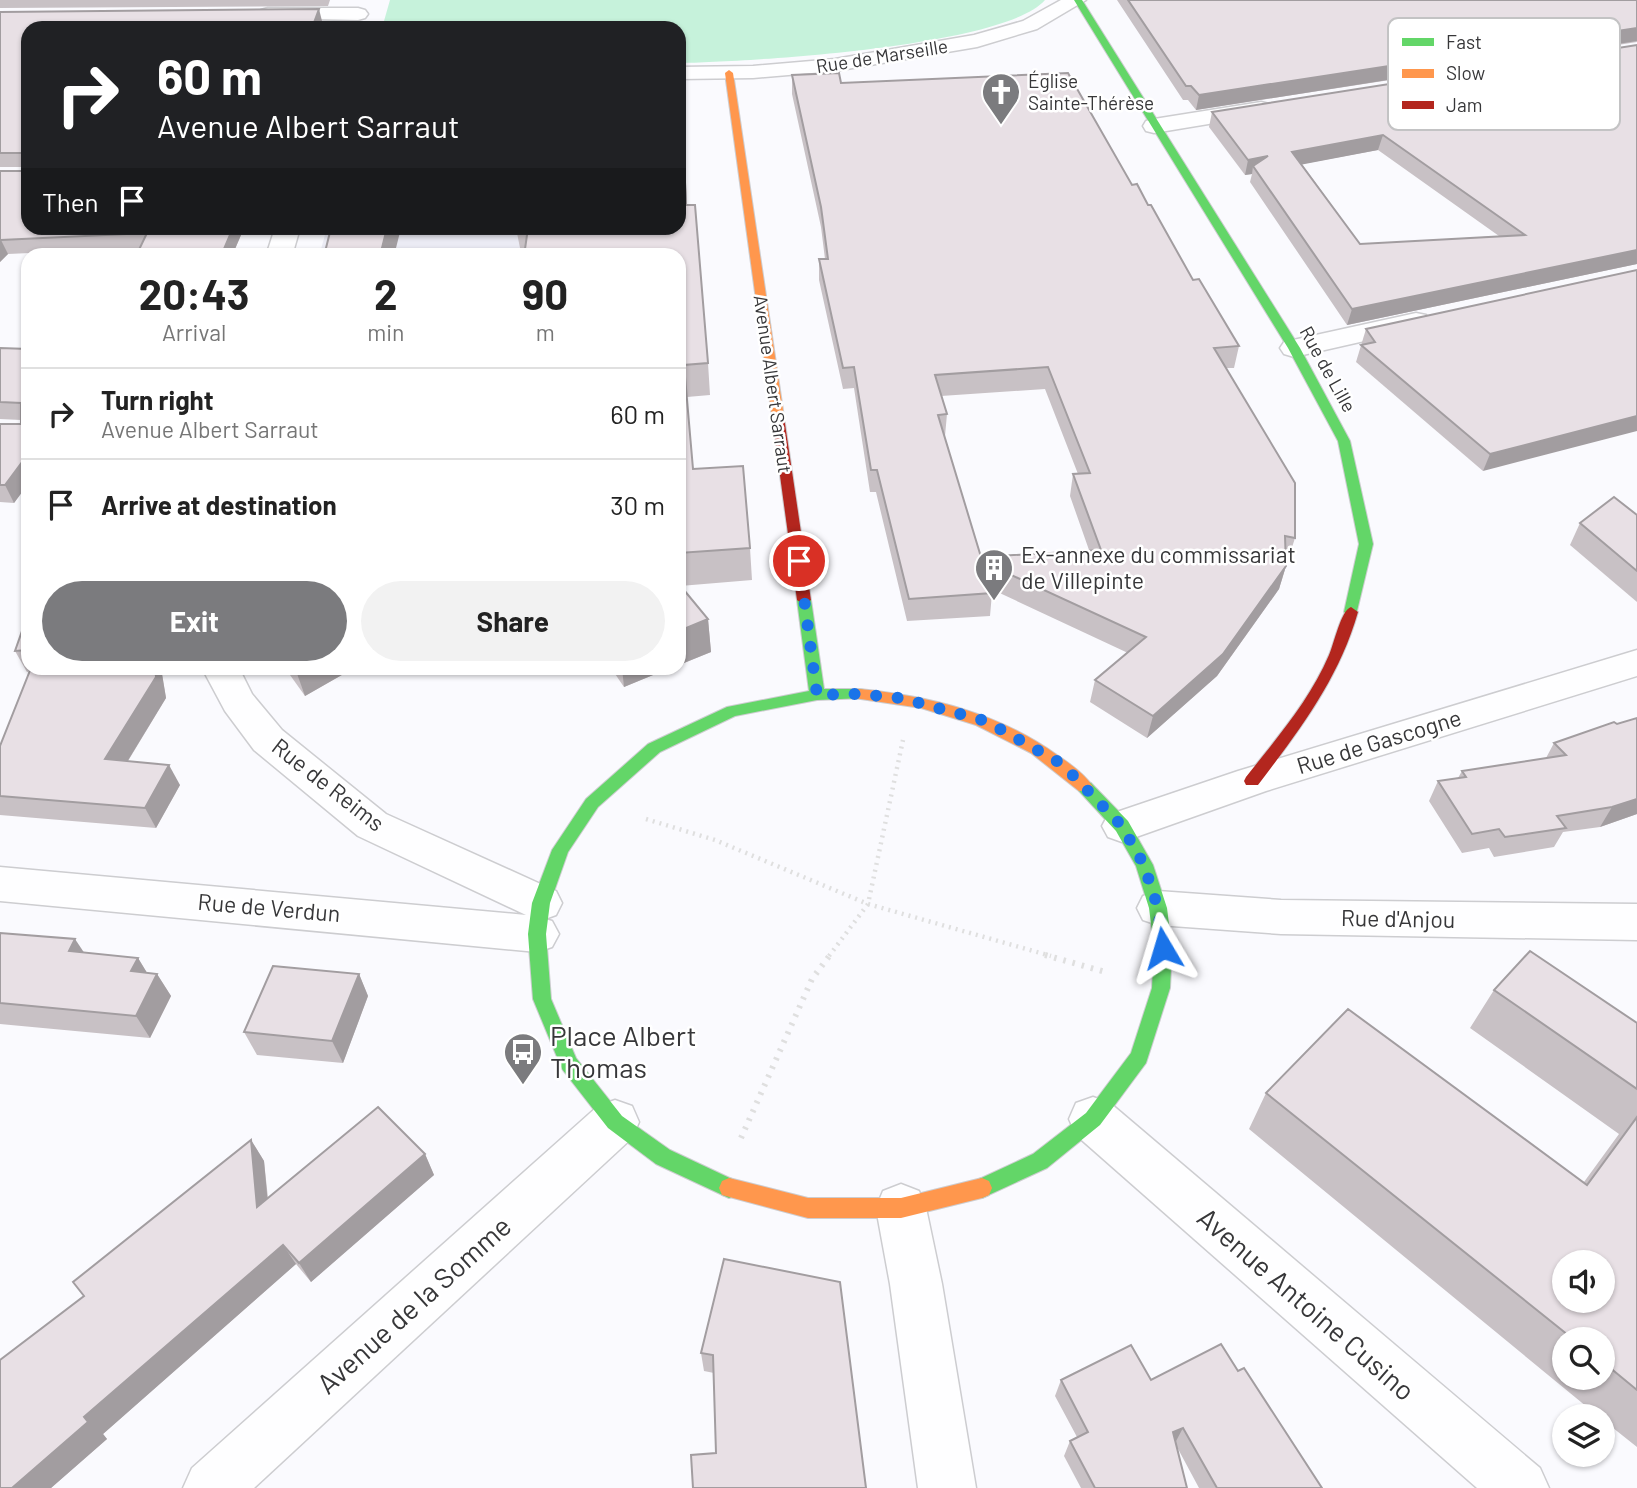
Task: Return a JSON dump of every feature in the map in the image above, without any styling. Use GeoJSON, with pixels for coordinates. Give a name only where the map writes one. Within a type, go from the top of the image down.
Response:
{"type":"FeatureCollection","features":[{"type":"Feature","properties":{"kind":"street","name":"Rue de Marseille"},"geometry":{"type":"LineString","coordinates":[[686,74],[835,65],[977,41],[1030,25],[1077,0]]}},
{"type":"Feature","properties":{"kind":"street","name":"Rue de Lille"},"geometry":{"type":"LineString","coordinates":[[1077,0],[1293,348],[1344,441],[1366,544],[1345,637],[1314,700],[1252,781]]}},
{"type":"Feature","properties":{"kind":"street"},"geometry":{"type":"LineString","coordinates":[[252,14],[359,14]]}},
{"type":"Feature","properties":{"kind":"street","name":"Avenue Albert Sarraut"},"geometry":{"type":"LineString","coordinates":[[729,73],[817,695]]}},
{"type":"Feature","properties":{"kind":"street"},"geometry":{"type":"LineString","coordinates":[[1154,126],[1278,106]]}},
{"type":"Feature","properties":{"kind":"street"},"geometry":{"type":"LineString","coordinates":[[1293,348],[1439,316]]}},
{"type":"Feature","properties":{"kind":"street","name":"Rue de Gascogne"},"geometry":{"type":"LineString","coordinates":[[1122,826],[1252,781],[1637,663]]}},
{"type":"Feature","properties":{"kind":"street","name":"Rue de Reims"},"geometry":{"type":"LineString","coordinates":[[224,675],[238,702],[268,740],[372,825],[539,918]]}},
{"type":"Feature","properties":{"kind":"street"},"geometry":{"type":"LineString","coordinates":[[859,694],[901,698],[986,721],[1062,764],[1122,826],[1144,865],[1158,908],[1163,948],[1161,988],[1139,1057],[1093,1119],[1040,1161],[975,1191],[901,1208],[808,1208],[719,1186],[663,1157],[615,1122],[569,1063],[542,999],[539,918],[561,850],[592,803],[654,748],[732,711],[817,695],[859,694]]}},
{"type":"Feature","properties":{"kind":"street","name":"Rue de Verdun"},"geometry":{"type":"LineString","coordinates":[[0,884],[539,918]]}},
{"type":"Feature","properties":{"kind":"street","name":"Rue d'Anjou"},"geometry":{"type":"LineString","coordinates":[[1158,908],[1281,917],[1637,922]]}},
{"type":"Feature","properties":{"kind":"street","name":"Avenue Antoine Cusino"},"geometry":{"type":"LineString","coordinates":[[1093,1119],[1520,1488]]}},
{"type":"Feature","properties":{"kind":"street","name":"Avenue de la Somme"},"geometry":{"type":"LineString","coordinates":[[212,1488],[615,1122]]}},
{"type":"Feature","properties":{"kind":"street"},"geometry":{"type":"LineString","coordinates":[[901,1208],[916,1284],[947,1488]]}},
{"type":"Feature","properties":{"kind":"path"},"geometry":{"type":"LineString","coordinates":[[719,1186],[812,979],[868,904],[903,737],[901,698]]}},
{"type":"Feature","properties":{"kind":"path"},"geometry":{"type":"LineString","coordinates":[[592,803],[715,840],[868,904],[1161,988]]}},
{"type":"Feature","properties":{"kind":"shaded area"},"geometry":{"type":"Polygon","coordinates":[[[325,235],[522,235],[522,248],[321,248],[325,235]]]}},
{"type":"Feature","properties":{"kind":"green space"},"geometry":{"type":"Polygon","coordinates":[[[390,0],[1045,0],[1020,16],[980,30],[929,40],[813,55],[686,63],[686,21],[384,21],[390,0]]]}},
{"type":"Feature","properties":{"kind":"building"},"geometry":{"type":"Polygon","coordinates":[[[1128,0],[1637,0],[1637,28],[1620,31],[1620,18],[1388,18],[1388,66],[1199,95],[1191,86],[1186,86],[1128,0]]]}},
{"type":"Feature","properties":{"kind":"building"},"geometry":{"type":"Polygon","coordinates":[[[319,9],[315,21],[21,21],[21,153],[0,153],[0,12],[319,9]]]}},
{"type":"Feature","properties":{"kind":"building"},"geometry":{"type":"Polygon","coordinates":[[[1637,45],[1637,250],[1352,309],[1253,166],[1268,156],[1248,160],[1212,112],[1388,84],[1388,130],[1620,130],[1620,48],[1637,45]],[[1383,135],[1292,152],[1360,244],[1525,235],[1383,135]]]}},
{"type":"Feature","properties":{"kind":"building"},"geometry":{"type":"Polygon","coordinates":[[[839,73],[841,83],[1068,73],[1132,185],[1137,184],[1148,205],[1151,205],[1193,280],[1199,279],[1239,346],[1214,348],[1295,483],[1295,538],[1285,536],[1286,566],[1223,654],[1153,716],[1095,680],[1146,637],[983,562],[992,593],[909,599],[877,470],[871,470],[854,367],[843,368],[819,259],[828,259],[821,207],[792,75],[839,73]],[[1048,367],[935,375],[947,414],[938,415],[981,557],[1101,550],[1073,474],[1090,473],[1048,367]]]}},
{"type":"Feature","properties":{"kind":"building"},"geometry":{"type":"Polygon","coordinates":[[[0,171],[21,171],[21,235],[105,235],[0,241],[0,171]]]}},
{"type":"Feature","properties":{"kind":"building"},"geometry":{"type":"Polygon","coordinates":[[[686,205],[695,205],[708,363],[686,365],[686,248],[525,248],[527,235],[686,235],[686,205]]]}},
{"type":"Feature","properties":{"kind":"building"},"geometry":{"type":"Polygon","coordinates":[[[146,235],[230,235],[224,248],[140,248],[146,235]]]}},
{"type":"Feature","properties":{"kind":"building"},"geometry":{"type":"Polygon","coordinates":[[[329,235],[385,235],[382,248],[326,248],[329,235]]]}},
{"type":"Feature","properties":{"kind":"building"},"geometry":{"type":"Polygon","coordinates":[[[1637,270],[1637,416],[1490,454],[1361,345],[1375,342],[1366,329],[1637,270]]]}},
{"type":"Feature","properties":{"kind":"building"},"geometry":{"type":"Polygon","coordinates":[[[0,348],[21,349],[21,403],[0,402],[0,348]]]}},
{"type":"Feature","properties":{"kind":"building"},"geometry":{"type":"Polygon","coordinates":[[[686,388],[693,469],[743,466],[750,548],[686,553],[686,388]]]}},
{"type":"Feature","properties":{"kind":"building"},"geometry":{"type":"Polygon","coordinates":[[[0,424],[21,424],[21,463],[5,485],[0,485],[0,424]]]}},
{"type":"Feature","properties":{"kind":"building"},"geometry":{"type":"Polygon","coordinates":[[[1614,497],[1637,515],[1637,571],[1580,523],[1614,497]]]}},
{"type":"Feature","properties":{"kind":"building"},"geometry":{"type":"Polygon","coordinates":[[[686,592],[708,619],[686,628],[686,592]]]}},
{"type":"Feature","properties":{"kind":"building"},"geometry":{"type":"Polygon","coordinates":[[[21,634],[21,651],[15,651],[21,634]]]}},
{"type":"Feature","properties":{"kind":"building"},"geometry":{"type":"Polygon","coordinates":[[[28,675],[156,675],[105,759],[169,765],[145,808],[0,796],[0,746],[28,675]]]}},
{"type":"Feature","properties":{"kind":"building"},"geometry":{"type":"Polygon","coordinates":[[[1637,718],[1637,799],[1612,807],[1557,816],[1566,828],[1505,837],[1499,829],[1472,834],[1438,781],[1466,777],[1462,771],[1566,755],[1554,743],[1614,722],[1617,724],[1637,718]]]}},
{"type":"Feature","properties":{"kind":"building"},"geometry":{"type":"Polygon","coordinates":[[[0,933],[75,939],[69,951],[138,958],[131,971],[157,974],[136,1016],[0,1003],[0,933]]]}},
{"type":"Feature","properties":{"kind":"building"},"geometry":{"type":"Polygon","coordinates":[[[1530,951],[1637,1023],[1637,1089],[1494,990],[1530,951]]]}},
{"type":"Feature","properties":{"kind":"building"},"geometry":{"type":"Polygon","coordinates":[[[273,966],[359,974],[332,1041],[244,1032],[273,966]]]}},
{"type":"Feature","properties":{"kind":"building"},"geometry":{"type":"Polygon","coordinates":[[[1348,1009],[1587,1185],[1637,1117],[1637,1390],[1615,1372],[1615,1327],[1558,1327],[1266,1093],[1348,1009]]]}},
{"type":"Feature","properties":{"kind":"building"},"geometry":{"type":"Polygon","coordinates":[[[378,1107],[425,1154],[299,1263],[283,1245],[84,1417],[88,1422],[12,1488],[0,1488],[0,1360],[84,1296],[73,1282],[251,1140],[257,1207],[378,1107]]]}},
{"type":"Feature","properties":{"kind":"building"},"geometry":{"type":"Polygon","coordinates":[[[724,1259],[840,1282],[866,1488],[693,1488],[691,1455],[716,1453],[713,1355],[701,1353],[724,1259]]]}},
{"type":"Feature","properties":{"kind":"building"},"geometry":{"type":"Polygon","coordinates":[[[1221,1344],[1238,1371],[1244,1368],[1322,1488],[1217,1488],[1183,1428],[1173,1432],[1187,1488],[1095,1488],[1070,1441],[1088,1432],[1061,1380],[1131,1345],[1151,1380],[1221,1344]]]}},
{"type":"Feature","properties":{"kind":"traffic: fast"},"geometry":{"type":"LineString","coordinates":[[1078,0],[1294,348],[1344,441],[1366,544],[1351,612]]}},
{"type":"Feature","properties":{"kind":"traffic: fast"},"geometry":{"type":"LineString","coordinates":[[804,600],[817,695]]}},
{"type":"Feature","properties":{"kind":"traffic: fast"},"geometry":{"type":"LineString","coordinates":[[729,1188],[663,1157],[615,1122],[569,1063],[542,999],[537,934],[541,903],[560,850],[592,803],[654,748],[732,711],[817,695],[859,694]]}},
{"type":"Feature","properties":{"kind":"traffic: fast"},"geometry":{"type":"LineString","coordinates":[[982,1188],[1040,1161],[1093,1119],[1139,1057],[1161,988],[1163,948],[1158,908],[1144,865],[1122,826],[1085,787]]}},
{"type":"Feature","properties":{"kind":"traffic: slow"},"geometry":{"type":"LineString","coordinates":[[729,73],[778,417]]}},
{"type":"Feature","properties":{"kind":"traffic: slow"},"geometry":{"type":"LineString","coordinates":[[859,694],[921,703],[981,721],[1037,748],[1085,787]]}},
{"type":"Feature","properties":{"kind":"traffic: slow"},"geometry":{"type":"LineString","coordinates":[[729,1188],[808,1208],[901,1208],[982,1188]]}},
{"type":"Feature","properties":{"kind":"traffic: jam"},"geometry":{"type":"LineString","coordinates":[[778,417],[804,600]]}},
{"type":"Feature","properties":{"kind":"traffic: jam"},"geometry":{"type":"LineString","coordinates":[[1252,781],[1324,681],[1335,659],[1351,612]]}},
{"type":"Feature","properties":{"kind":"place","name":"Église Sainte-Thérèse"},"geometry":{"type":"Point","coordinates":[1001,126]}},
{"type":"Feature","properties":{"kind":"place","name":"Ex-annexe du commissariat de Villepinte"},"geometry":{"type":"Point","coordinates":[994,602]}},
{"type":"Feature","properties":{"kind":"place","name":"Place Albert Thomas"},"geometry":{"type":"Point","coordinates":[523,1086]}},
{"type":"Feature","properties":{"kind":"route"},"geometry":{"type":"LineString","coordinates":[[799,561],[817,695],[859,694],[901,698],[986,721],[1062,764],[1122,826],[1144,865],[1158,908],[1163,948]]}}]}
